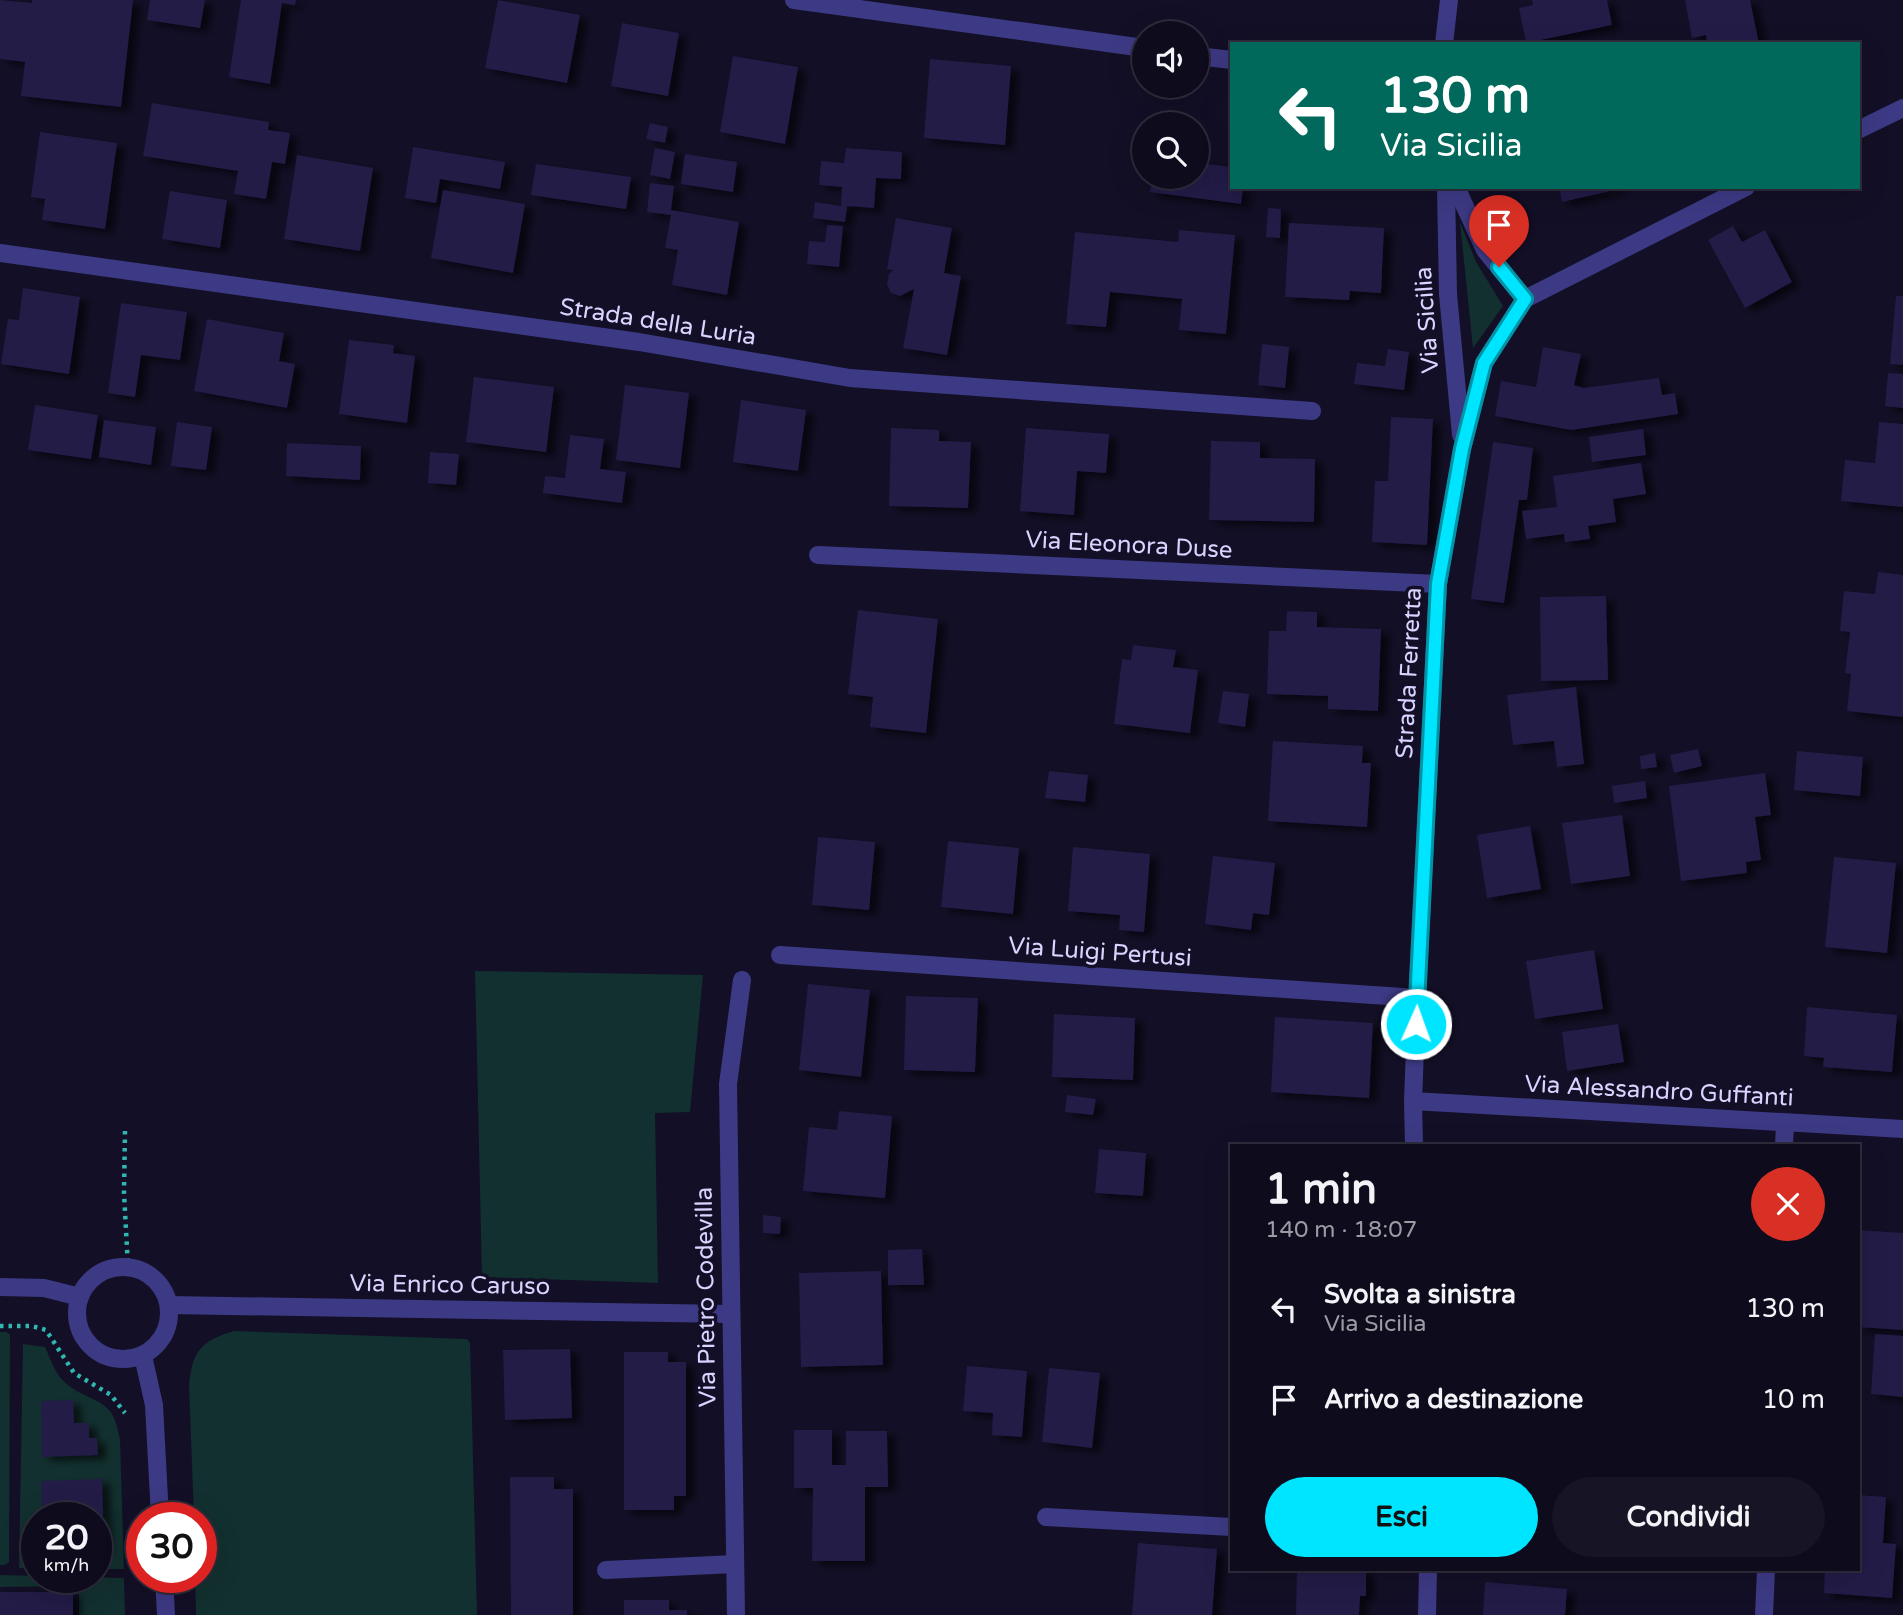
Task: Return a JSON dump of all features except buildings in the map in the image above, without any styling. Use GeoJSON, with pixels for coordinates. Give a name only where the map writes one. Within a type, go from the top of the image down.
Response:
{"type":"FeatureCollection","features":[{"type":"Feature","properties":{"kind":"street"},"geometry":{"type":"LineString","coordinates":[[794,0],[1132,46]]}},
{"type":"Feature","properties":{"kind":"street"},"geometry":{"type":"LineString","coordinates":[[1444,42],[1449,0]]}},
{"type":"Feature","properties":{"kind":"street"},"geometry":{"type":"LineString","coordinates":[[1209,57],[1230,60]]}},
{"type":"Feature","properties":{"kind":"street"},"geometry":{"type":"LineString","coordinates":[[1860,129],[1903,108]]}},
{"type":"Feature","properties":{"kind":"street","name":"Via Sicilia"},"geometry":{"type":"LineString","coordinates":[[1446,189],[1448,294],[1462,449]]}},
{"type":"Feature","properties":{"kind":"street"},"geometry":{"type":"LineString","coordinates":[[1457,189],[1485,250],[1525,299],[1742,189]]}},
{"type":"Feature","properties":{"kind":"street","name":"Strada della Luria"},"geometry":{"type":"LineString","coordinates":[[0,253],[639,342],[850,378],[1312,411]]}},
{"type":"Feature","properties":{"kind":"street","name":"Strada Ferretta"},"geometry":{"type":"LineString","coordinates":[[1414,1144],[1417,998],[1438,584],[1462,449],[1484,363],[1525,299]]}},
{"type":"Feature","properties":{"kind":"street","name":"Via Eleonora Duse"},"geometry":{"type":"LineString","coordinates":[[818,555],[1438,584]]}},
{"type":"Feature","properties":{"kind":"street","name":"Via Luigi Pertusi"},"geometry":{"type":"LineString","coordinates":[[780,955],[1417,998]]}},
{"type":"Feature","properties":{"kind":"street","name":"Via Pietro Codevilla"},"geometry":{"type":"LineString","coordinates":[[737,1615],[728,1084],[741,980]]}},
{"type":"Feature","properties":{"kind":"street","name":"Via Alessandro Guffanti"},"geometry":{"type":"LineString","coordinates":[[1413,1101],[1903,1129]]}},
{"type":"Feature","properties":{"kind":"street"},"geometry":{"type":"LineString","coordinates":[[1784,1144],[1786,1124]]}},
{"type":"Feature","properties":{"kind":"street"},"geometry":{"type":"LineString","coordinates":[[128,1267],[150,1275],[159,1284],[169,1306],[170,1318],[162,1340],[143,1356],[119,1360],[96,1351],[87,1343],[78,1321],[77,1309],[85,1287],[104,1271],[128,1267]]}},
{"type":"Feature","properties":{"kind":"street"},"geometry":{"type":"LineString","coordinates":[[0,1287],[44,1288],[80,1297]]}},
{"type":"Feature","properties":{"kind":"street","name":"Via Enrico Caruso"},"geometry":{"type":"LineString","coordinates":[[169,1306],[730,1314]]}},
{"type":"Feature","properties":{"kind":"street"},"geometry":{"type":"LineString","coordinates":[[143,1356],[154,1405],[159,1502]]}},
{"type":"Feature","properties":{"kind":"street"},"geometry":{"type":"LineString","coordinates":[[1046,1517],[1230,1527]]}},
{"type":"Feature","properties":{"kind":"street"},"geometry":{"type":"LineString","coordinates":[[606,1570],[735,1563]]}},
{"type":"Feature","properties":{"kind":"street"},"geometry":{"type":"LineString","coordinates":[[1427,1615],[1428,1571]]}},
{"type":"Feature","properties":{"kind":"street"},"geometry":{"type":"LineString","coordinates":[[1764,1615],[1766,1571]]}},
{"type":"Feature","properties":{"kind":"street"},"geometry":{"type":"LineString","coordinates":[[165,1593],[166,1615]]}},
{"type":"Feature","properties":{"kind":"path"},"geometry":{"type":"LineString","coordinates":[[125,1131],[124,1193],[128,1267]]}},
{"type":"Feature","properties":{"kind":"path"},"geometry":{"type":"LineString","coordinates":[[0,1326],[32,1326],[46,1330],[74,1373],[111,1395],[126,1414],[128,1423]]}},
{"type":"Feature","properties":{"kind":"green space"},"geometry":{"type":"Polygon","coordinates":[[[1460,222],[1476,262],[1503,306],[1473,348],[1460,222]]]}},
{"type":"Feature","properties":{"kind":"green space"},"geometry":{"type":"Polygon","coordinates":[[[475,971],[703,975],[690,1112],[655,1113],[658,1283],[482,1277],[475,971]]]}},
{"type":"Feature","properties":{"kind":"green space"},"geometry":{"type":"Polygon","coordinates":[[[234,1331],[467,1339],[470,1343],[477,1615],[196,1615],[195,1593],[217,1593],[217,1502],[193,1502],[190,1374],[200,1350],[222,1335],[234,1331]]]}},
{"type":"Feature","properties":{"kind":"green space"},"geometry":{"type":"Polygon","coordinates":[[[0,1332],[10,1335],[9,1562],[5,1565],[0,1565],[0,1332]]]}},
{"type":"Feature","properties":{"kind":"green space"},"geometry":{"type":"Polygon","coordinates":[[[23,1344],[45,1347],[60,1378],[78,1392],[102,1404],[113,1416],[120,1439],[124,1569],[112,1569],[112,1502],[21,1502],[19,1568],[23,1344]]]}},
{"type":"Feature","properties":{"kind":"green space"},"geometry":{"type":"Polygon","coordinates":[[[0,1575],[21,1576],[21,1587],[0,1587],[0,1575]]]}},
{"type":"Feature","properties":{"kind":"green space"},"geometry":{"type":"Polygon","coordinates":[[[112,1578],[124,1578],[125,1615],[79,1615],[79,1593],[112,1593],[112,1578]]]}},
{"type":"Feature","properties":{"kind":"route"},"geometry":{"type":"LineString","coordinates":[[1416,1024],[1438,584],[1462,449],[1484,363],[1525,299],[1499,267]]}}]}
